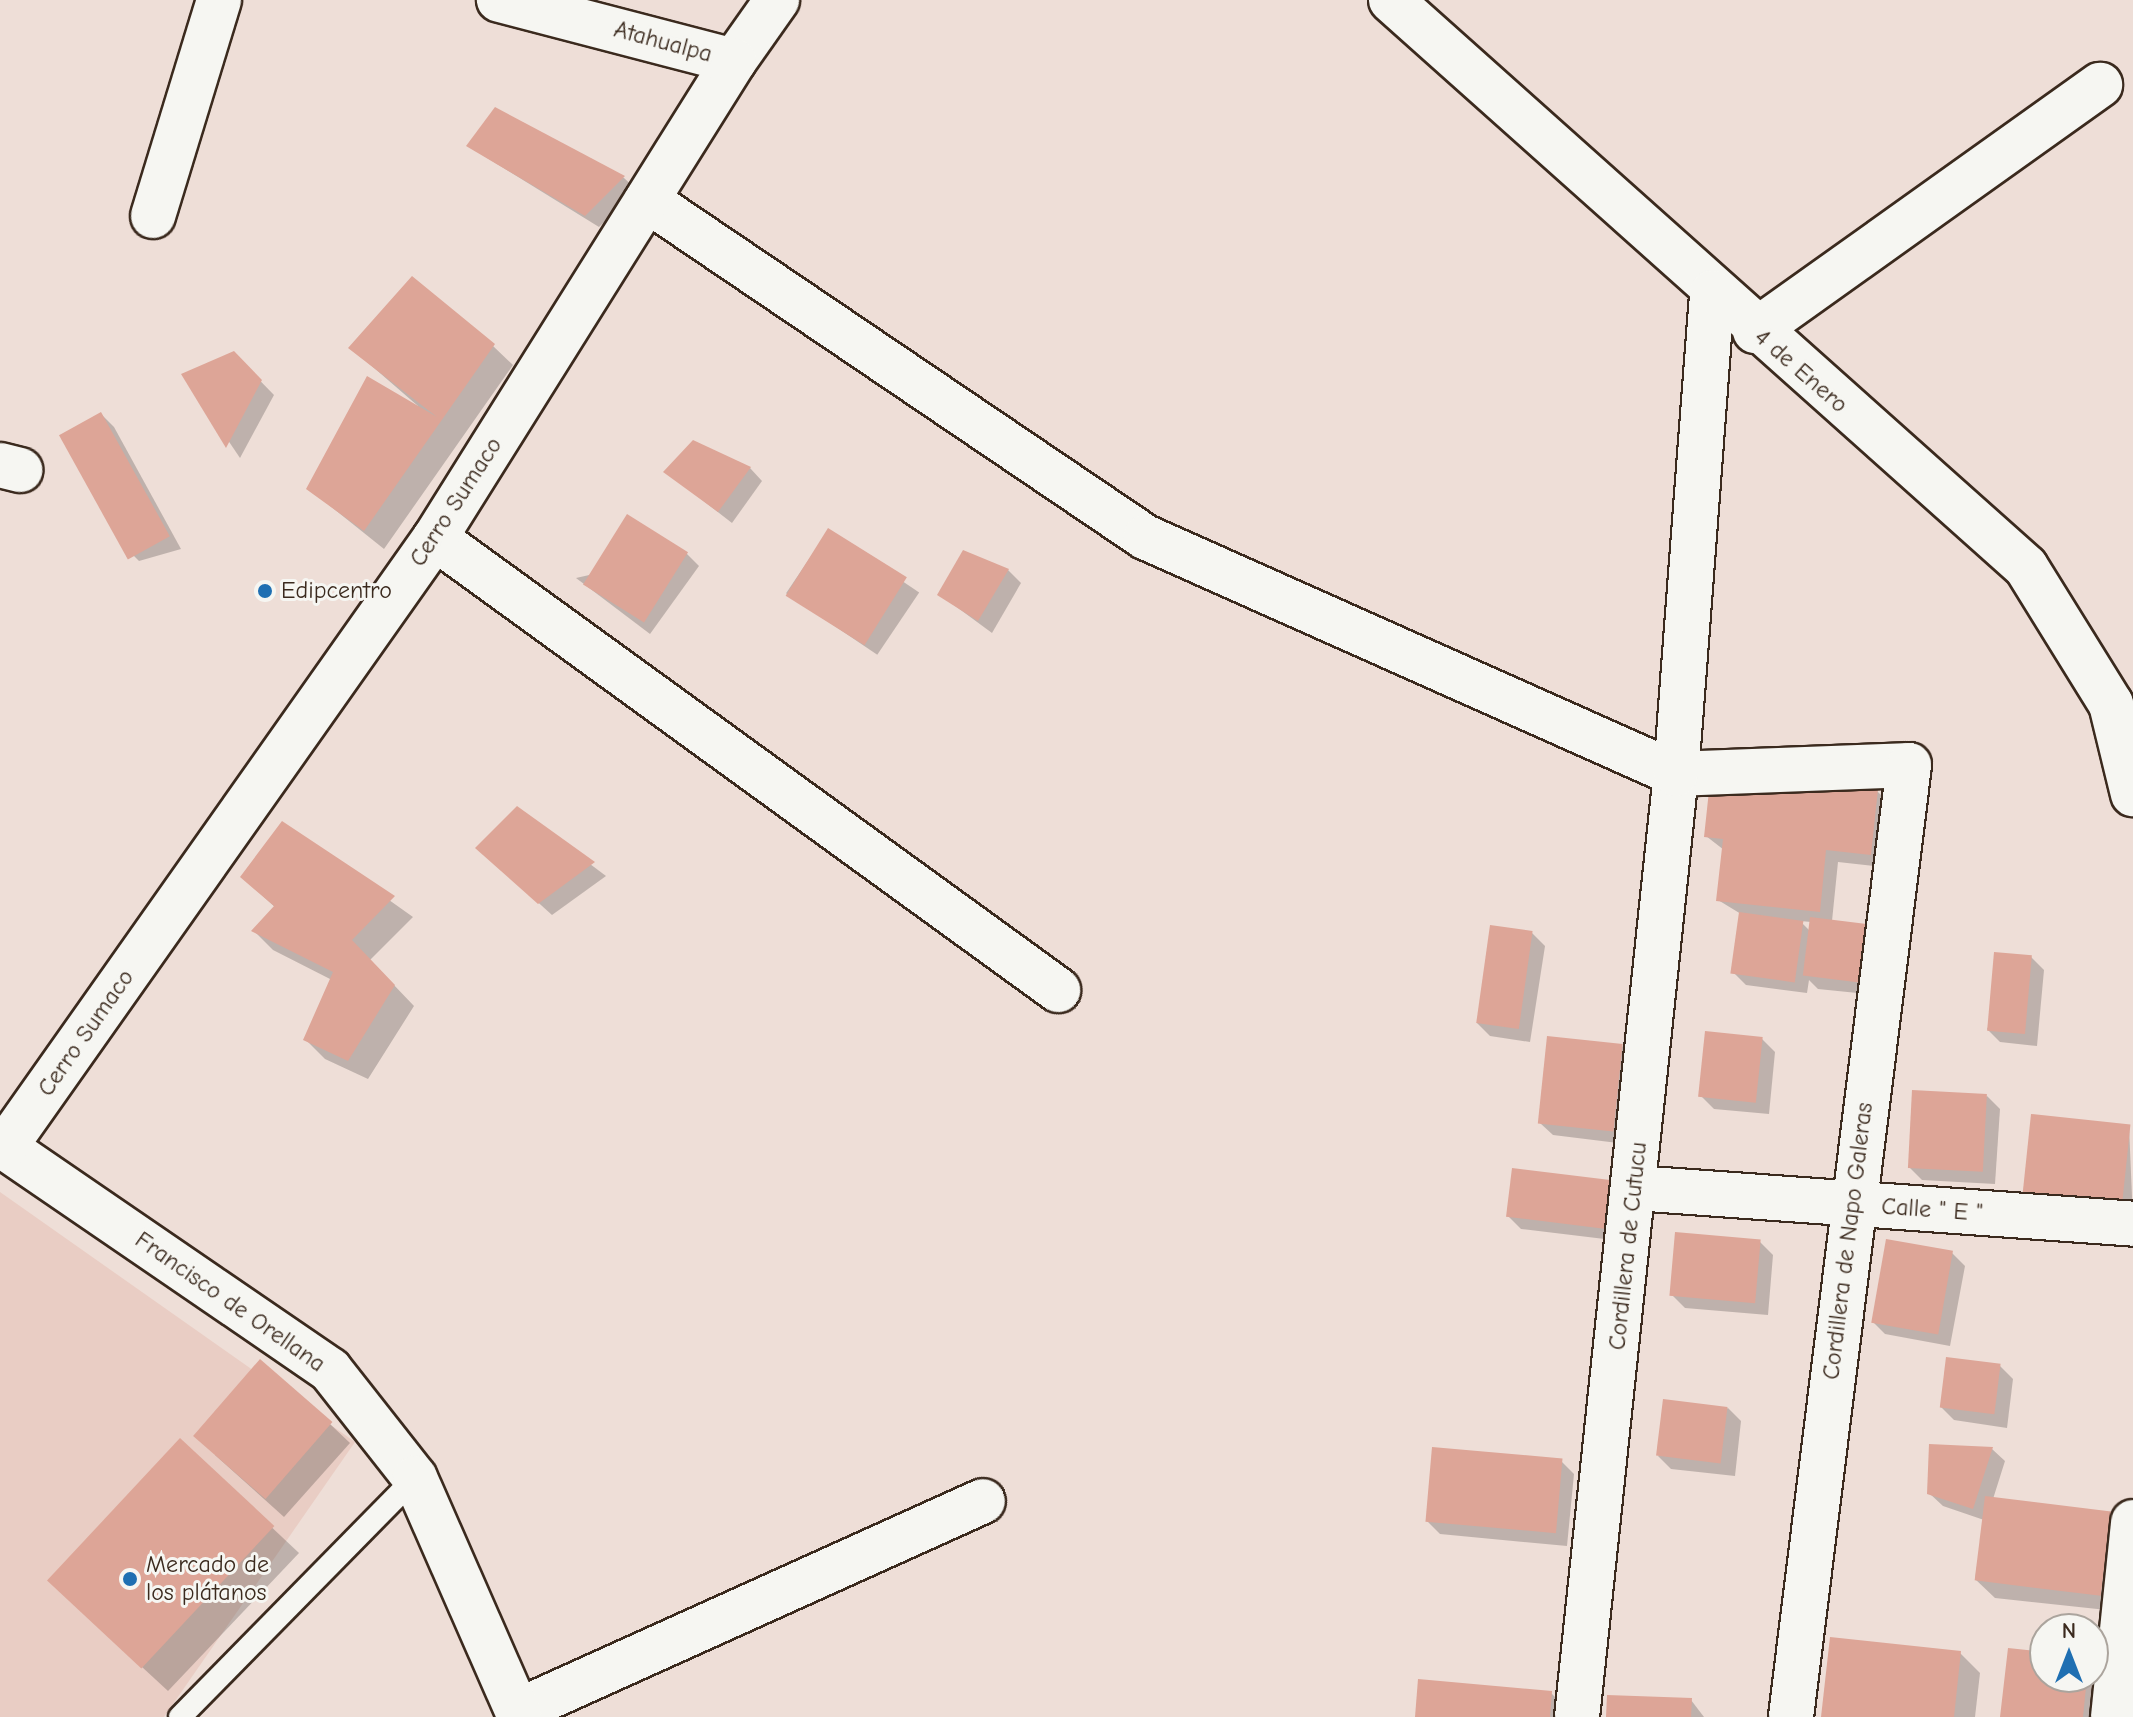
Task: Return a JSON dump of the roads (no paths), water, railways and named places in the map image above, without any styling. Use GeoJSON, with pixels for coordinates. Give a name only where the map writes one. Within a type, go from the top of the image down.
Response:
{"type":"FeatureCollection","features":[{"type":"Feature","properties":{"kind":"street"},"geometry":{"type":"LineString","coordinates":[[153,216],[219,0]]}},
{"type":"Feature","properties":{"kind":"street","name":"Atahualpa"},"geometry":{"type":"LineString","coordinates":[[499,0],[734,61]]}},
{"type":"Feature","properties":{"kind":"street","name":"Cerro Sumaco"},"geometry":{"type":"LineString","coordinates":[[2,1145],[435,538],[734,61],[777,0]]}},
{"type":"Feature","properties":{"kind":"street","name":"4 de Enero"},"geometry":{"type":"LineString","coordinates":[[1391,0],[1755,331],[2026,567],[2111,704],[2133,794]]}},
{"type":"Feature","properties":{"kind":"street"},"geometry":{"type":"LineString","coordinates":[[1755,331],[2100,85]]}},
{"type":"Feature","properties":{"kind":"street"},"geometry":{"type":"LineString","coordinates":[[647,200],[1145,537],[1676,774]]}},
{"type":"Feature","properties":{"kind":"street","name":"Cordillera de Cutucu"},"geometry":{"type":"LineString","coordinates":[[1577,1717],[1635,1188],[1676,774],[1712,292]]}},
{"type":"Feature","properties":{"kind":"street"},"geometry":{"type":"LineString","coordinates":[[435,538],[1058,990]]}},
{"type":"Feature","properties":{"kind":"street","name":"Cordillera de Napo Galeras"},"geometry":{"type":"LineString","coordinates":[[1676,774],[1909,765],[1851,1205],[1791,1717]]}},
{"type":"Feature","properties":{"kind":"street","name":"Francisco de Orellana"},"geometry":{"type":"LineString","coordinates":[[2,1145],[330,1370],[415,1478],[519,1714]]}},
{"type":"Feature","properties":{"kind":"street","name":"Calle \" E \""},"geometry":{"type":"LineString","coordinates":[[1635,1188],[2133,1224]]}},
{"type":"Feature","properties":{"kind":"street"},"geometry":{"type":"LineString","coordinates":[[519,1714],[983,1501]]}},
{"type":"Feature","properties":{"kind":"street"},"geometry":{"type":"LineString","coordinates":[[2113,1717],[2133,1522]]}},
{"type":"Feature","properties":{"kind":"lane"},"geometry":{"type":"LineString","coordinates":[[180,1717],[415,1478]]}},
{"type":"Feature","properties":{"kind":"place","name":"Edipcentro"},"geometry":{"type":"Point","coordinates":[265,591]}},
{"type":"Feature","properties":{"kind":"place","name":"Mercado de los plátanos"},"geometry":{"type":"Point","coordinates":[130,1579]}}]}
